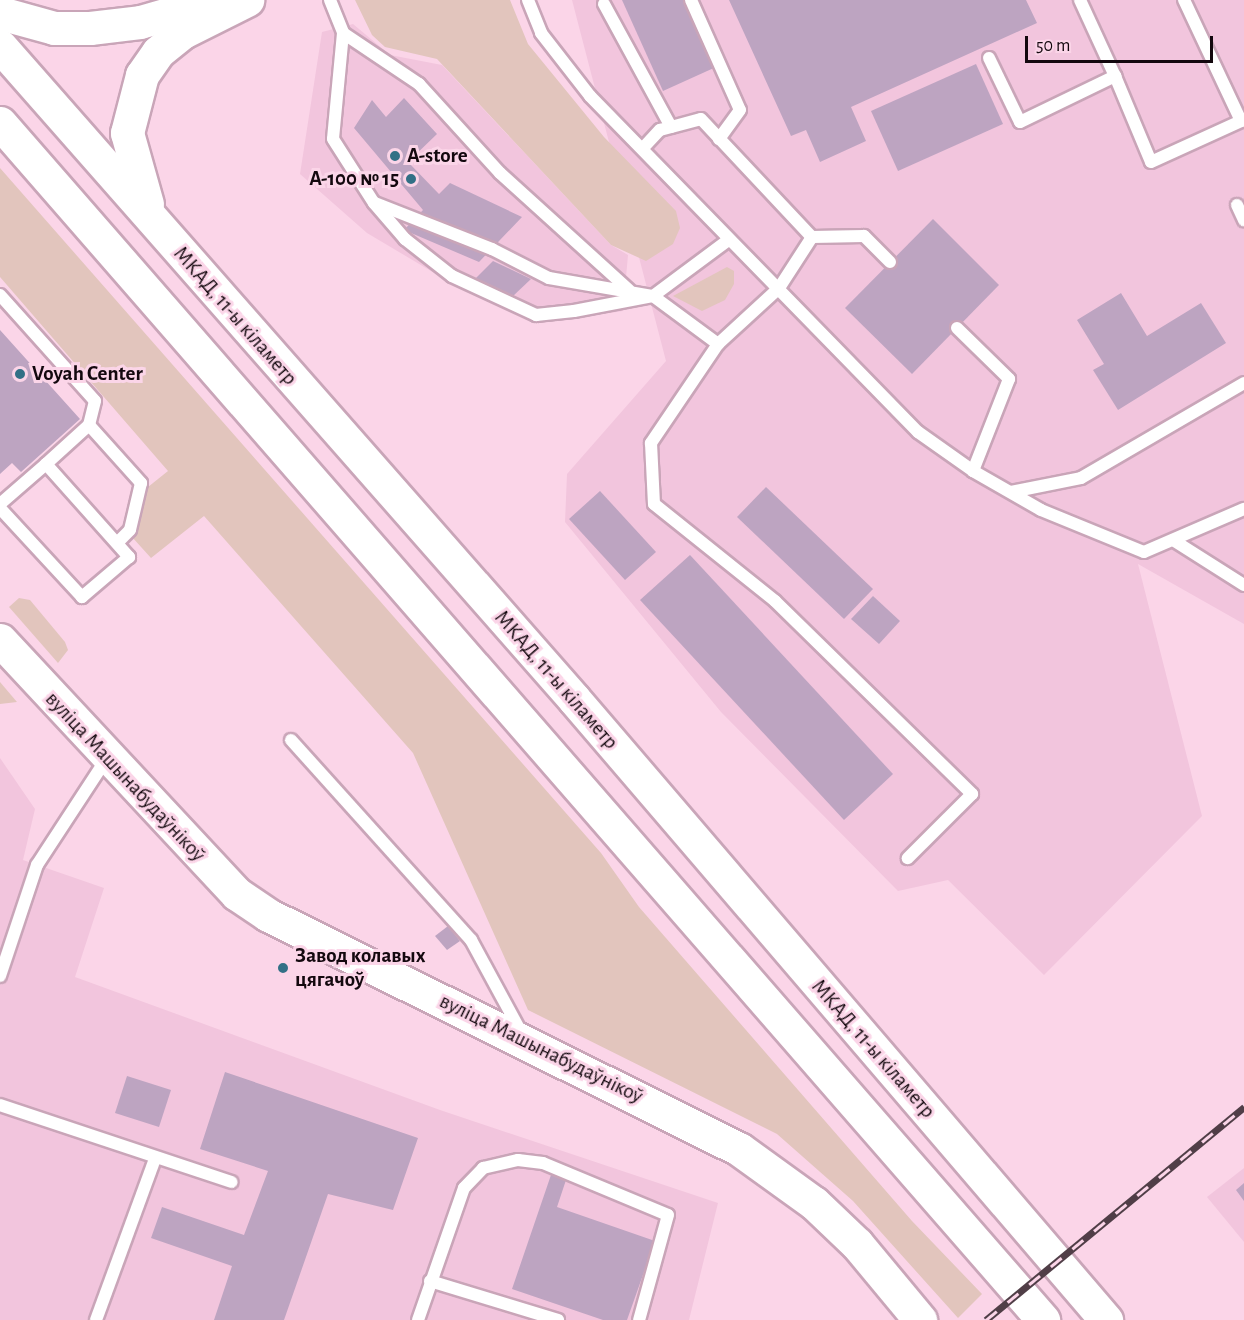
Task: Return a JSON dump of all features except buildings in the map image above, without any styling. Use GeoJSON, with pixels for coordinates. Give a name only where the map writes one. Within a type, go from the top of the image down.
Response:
{"type":"FeatureCollection","features":[{"type":"Feature","properties":{"kind":"main road"},"geometry":{"type":"LineString","coordinates":[[0,13],[54,28],[90,28],[140,22],[215,0]]}},
{"type":"Feature","properties":{"kind":"main road"},"geometry":{"type":"LineString","coordinates":[[156,226],[129,148],[135,90],[158,52],[247,0]]}},
{"type":"Feature","properties":{"kind":"main road","name":"МКАД, 11-ы кіламетр"},"geometry":{"type":"LineString","coordinates":[[0,46],[574,699],[1106,1320]]}},
{"type":"Feature","properties":{"kind":"main road"},"geometry":{"type":"LineString","coordinates":[[0,123],[1043,1320]]}},
{"type":"Feature","properties":{"kind":"main road","name":"вуліца Машынабудаўнікоў"},"geometry":{"type":"LineString","coordinates":[[0,640],[106,758],[252,905],[705,1129],[765,1165],[857,1244],[920,1320]]}},
{"type":"Feature","properties":{"kind":"lane"},"geometry":{"type":"LineString","coordinates":[[330,0],[343,33],[333,139],[374,203],[405,239],[452,276],[536,315],[653,296],[727,241]]}},
{"type":"Feature","properties":{"kind":"lane"},"geometry":{"type":"LineString","coordinates":[[528,0],[541,33],[590,96],[643,148],[727,241],[779,288],[918,432],[973,471],[1011,492],[1144,552],[1244,509]]}},
{"type":"Feature","properties":{"kind":"lane"},"geometry":{"type":"LineString","coordinates":[[692,0],[740,110],[719,139]]}},
{"type":"Feature","properties":{"kind":"lane"},"geometry":{"type":"LineString","coordinates":[[1080,0],[1151,162],[1243,120],[1184,0]]}},
{"type":"Feature","properties":{"kind":"lane"},"geometry":{"type":"LineString","coordinates":[[604,4],[671,127]]}},
{"type":"Feature","properties":{"kind":"lane"},"geometry":{"type":"LineString","coordinates":[[343,33],[419,84],[500,173],[629,290]]}},
{"type":"Feature","properties":{"kind":"lane"},"geometry":{"type":"LineString","coordinates":[[989,58],[1020,122],[1115,76]]}},
{"type":"Feature","properties":{"kind":"lane"},"geometry":{"type":"LineString","coordinates":[[643,148],[660,130],[701,119],[812,237],[864,236],[890,262]]}},
{"type":"Feature","properties":{"kind":"lane"},"geometry":{"type":"LineString","coordinates":[[374,203],[492,249],[549,278],[629,290],[653,296],[718,344]]}},
{"type":"Feature","properties":{"kind":"lane"},"geometry":{"type":"LineString","coordinates":[[1237,205],[1244,220]]}},
{"type":"Feature","properties":{"kind":"lane"},"geometry":{"type":"LineString","coordinates":[[812,237],[779,288],[718,344],[651,443],[654,504],[775,601],[972,794],[908,858]]}},
{"type":"Feature","properties":{"kind":"lane"},"geometry":{"type":"LineString","coordinates":[[0,295],[95,401],[89,425],[46,464],[0,506],[82,597],[129,557],[46,464]]}},
{"type":"Feature","properties":{"kind":"lane"},"geometry":{"type":"LineString","coordinates":[[957,328],[1009,379],[973,471]]}},
{"type":"Feature","properties":{"kind":"lane"},"geometry":{"type":"LineString","coordinates":[[1011,492],[1081,477],[1244,383]]}},
{"type":"Feature","properties":{"kind":"lane"},"geometry":{"type":"LineString","coordinates":[[89,425],[141,483],[130,530],[117,543]]}},
{"type":"Feature","properties":{"kind":"lane"},"geometry":{"type":"LineString","coordinates":[[1173,540],[1244,585]]}},
{"type":"Feature","properties":{"kind":"lane"},"geometry":{"type":"LineString","coordinates":[[291,740],[471,940],[525,1039]]}},
{"type":"Feature","properties":{"kind":"lane"},"geometry":{"type":"LineString","coordinates":[[0,976],[40,858],[106,758]]}},
{"type":"Feature","properties":{"kind":"lane"},"geometry":{"type":"LineString","coordinates":[[0,1105],[154,1159],[232,1182]]}},
{"type":"Feature","properties":{"kind":"lane"},"geometry":{"type":"LineString","coordinates":[[96,1320],[154,1159]]}},
{"type":"Feature","properties":{"kind":"lane"},"geometry":{"type":"LineString","coordinates":[[417,1320],[464,1188],[483,1168],[518,1160],[543,1162],[668,1215],[639,1320]]}},
{"type":"Feature","properties":{"kind":"lane"},"geometry":{"type":"LineString","coordinates":[[430,1281],[558,1320]]}},
{"type":"Feature","properties":{"kind":"shaded area"},"geometry":{"type":"Polygon","coordinates":[[[355,0],[510,0],[528,44],[604,137],[676,211],[680,228],[673,244],[646,261],[611,245],[437,59],[385,47],[372,35],[355,0]]]}},
{"type":"Feature","properties":{"kind":"shaded area"},"geometry":{"type":"Polygon","coordinates":[[[572,0],[1244,0],[1244,624],[1138,564],[1202,816],[1044,975],[948,880],[898,891],[721,712],[565,522],[567,474],[666,361],[572,0]]]}},
{"type":"Feature","properties":{"kind":"shaded area"},"geometry":{"type":"Polygon","coordinates":[[[353,24],[390,55],[442,65],[611,245],[628,255],[623,311],[540,323],[436,274],[367,233],[300,174],[322,32],[353,24]]]}},
{"type":"Feature","properties":{"kind":"shaded area"},"geometry":{"type":"Polygon","coordinates":[[[0,168],[601,853],[639,907],[912,1221],[982,1294],[958,1318],[853,1201],[777,1134],[528,1010],[413,753],[204,516],[151,558],[132,537],[148,487],[168,471],[0,277],[0,168]]]}},
{"type":"Feature","properties":{"kind":"shaded area"},"geometry":{"type":"Polygon","coordinates":[[[727,267],[734,271],[734,284],[725,300],[702,311],[673,296],[727,267]]]}},
{"type":"Feature","properties":{"kind":"shaded area"},"geometry":{"type":"Polygon","coordinates":[[[19,598],[30,600],[65,642],[68,650],[58,663],[9,607],[19,598]]]}},
{"type":"Feature","properties":{"kind":"shaded area"},"geometry":{"type":"Polygon","coordinates":[[[0,682],[17,702],[0,704],[0,682]]]}},
{"type":"Feature","properties":{"kind":"shaded area"},"geometry":{"type":"Polygon","coordinates":[[[0,758],[35,809],[23,860],[104,888],[75,977],[440,1110],[718,1203],[689,1320],[0,1320],[0,758]]]}},
{"type":"Feature","properties":{"kind":"shaded area"},"geometry":{"type":"Polygon","coordinates":[[[1244,1168],[1244,1242],[1207,1197],[1244,1168]]]}},
{"type":"Feature","properties":{"kind":"railway"},"geometry":{"type":"LineString","coordinates":[[986,1320],[1244,1107]]}},
{"type":"Feature","properties":{"kind":"place","name":"А-store"},"geometry":{"type":"Point","coordinates":[395,156]}},
{"type":"Feature","properties":{"kind":"place","name":"А-100 № 15"},"geometry":{"type":"Point","coordinates":[411,179]}},
{"type":"Feature","properties":{"kind":"place","name":"Voyah Center"},"geometry":{"type":"Point","coordinates":[20,374]}},
{"type":"Feature","properties":{"kind":"place","name":"Завод колавых цягачоў"},"geometry":{"type":"Point","coordinates":[283,968]}}]}
